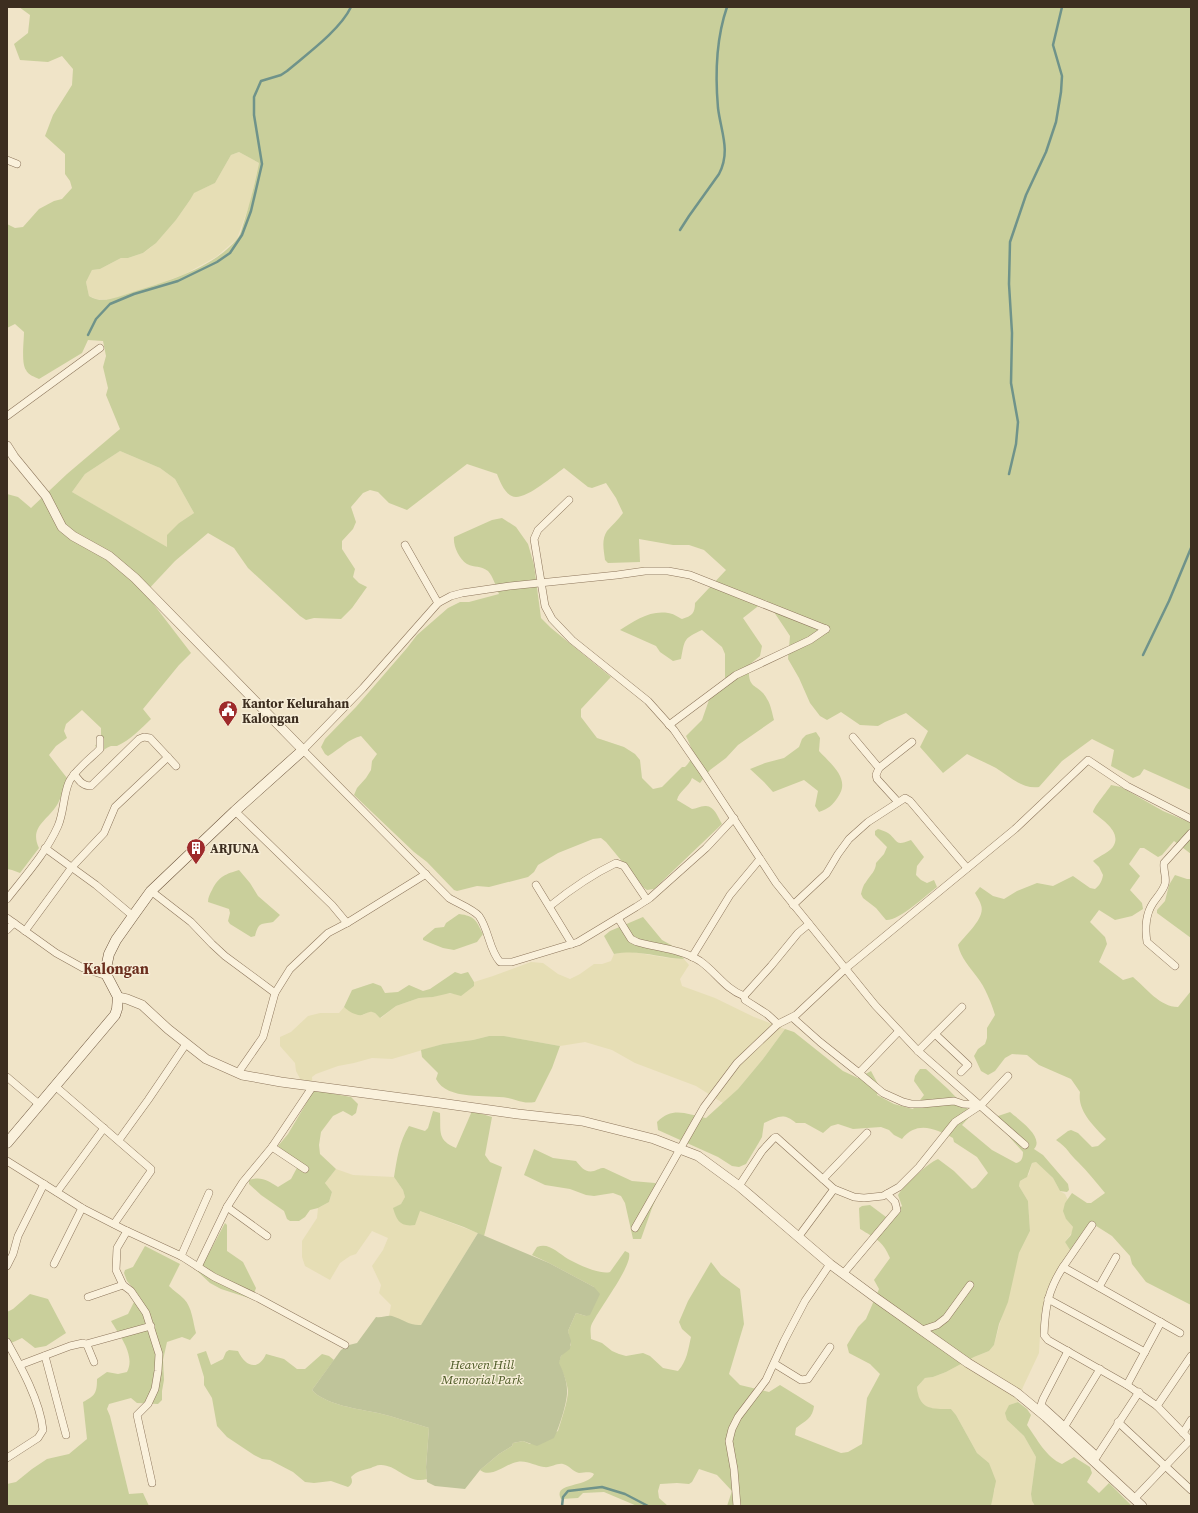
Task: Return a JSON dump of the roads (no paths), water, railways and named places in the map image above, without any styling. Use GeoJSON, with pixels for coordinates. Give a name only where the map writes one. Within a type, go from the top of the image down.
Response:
{"type":"FeatureCollection","features":[{"type":"Feature","properties":{"kind":"main road"},"geometry":{"type":"LineString","coordinates":[[7,1143],[115,1015],[118,997],[107,976],[106,968],[109,954],[116,940],[151,891],[235,811],[303,750]]}},
{"type":"Feature","properties":{"kind":"street"},"geometry":{"type":"LineString","coordinates":[[7,160],[17,164]]}},
{"type":"Feature","properties":{"kind":"street"},"geometry":{"type":"LineString","coordinates":[[7,416],[100,348]]}},
{"type":"Feature","properties":{"kind":"street"},"geometry":{"type":"LineString","coordinates":[[7,446],[14,457],[46,496],[62,527],[73,536],[108,556],[135,578],[449,898],[478,915],[500,962],[512,962],[578,942],[618,918],[647,900],[706,848],[734,818]]}},
{"type":"Feature","properties":{"kind":"street"},"geometry":{"type":"LineString","coordinates":[[569,500],[538,530],[534,539],[545,606],[552,619],[572,640],[648,701],[669,725],[704,772],[776,883],[875,1005],[918,1052],[981,1105],[1025,1145]]}},
{"type":"Feature","properties":{"kind":"street"},"geometry":{"type":"LineString","coordinates":[[405,545],[438,603]]}},
{"type":"Feature","properties":{"kind":"street"},"geometry":{"type":"LineString","coordinates":[[303,750],[364,688],[438,603],[451,596],[462,593],[645,571],[668,571],[690,575],[826,629],[810,640],[736,675],[669,725]]}},
{"type":"Feature","properties":{"kind":"street"},"geometry":{"type":"LineString","coordinates":[[74,774],[82,784],[91,786],[138,739],[144,737],[150,738],[176,766]]}},
{"type":"Feature","properties":{"kind":"street"},"geometry":{"type":"LineString","coordinates":[[853,737],[879,768]]}},
{"type":"Feature","properties":{"kind":"street"},"geometry":{"type":"LineString","coordinates":[[7,899],[45,848],[57,827],[63,811],[68,783],[74,774],[100,749],[100,740]]}},
{"type":"Feature","properties":{"kind":"street"},"geometry":{"type":"LineString","coordinates":[[898,802],[876,779],[876,775],[879,768],[912,742]]}},
{"type":"Feature","properties":{"kind":"street"},"geometry":{"type":"LineString","coordinates":[[25,930],[72,868],[104,833],[115,807],[168,758]]}},
{"type":"Feature","properties":{"kind":"street"},"geometry":{"type":"LineString","coordinates":[[636,1228],[704,1107],[737,1062],[778,1024],[793,1018],[845,968],[1015,829],[1088,760],[1127,786],[1191,819]]}},
{"type":"Feature","properties":{"kind":"street"},"geometry":{"type":"LineString","coordinates":[[793,905],[826,874],[838,854],[852,836],[868,822],[905,798],[910,801],[967,868]]}},
{"type":"Feature","properties":{"kind":"street"},"geometry":{"type":"LineString","coordinates":[[235,811],[332,906],[347,923]]}},
{"type":"Feature","properties":{"kind":"street"},"geometry":{"type":"LineString","coordinates":[[1175,966],[1147,942],[1146,920],[1152,905],[1166,881],[1163,870],[1164,863],[1191,833]]}},
{"type":"Feature","properties":{"kind":"street"},"geometry":{"type":"LineString","coordinates":[[45,848],[96,885],[133,916]]}},
{"type":"Feature","properties":{"kind":"street"},"geometry":{"type":"LineString","coordinates":[[692,957],[730,895],[760,859]]}},
{"type":"Feature","properties":{"kind":"street"},"geometry":{"type":"LineString","coordinates":[[550,906],[574,886],[593,874],[616,863],[624,866],[647,900]]}},
{"type":"Feature","properties":{"kind":"street"},"geometry":{"type":"LineString","coordinates":[[238,1073],[263,1037],[275,993],[290,969],[328,933],[347,923],[426,874]]}},
{"type":"Feature","properties":{"kind":"street"},"geometry":{"type":"LineString","coordinates":[[536,885],[572,944]]}},
{"type":"Feature","properties":{"kind":"street"},"geometry":{"type":"LineString","coordinates":[[151,891],[191,922],[225,956],[275,993]]}},
{"type":"Feature","properties":{"kind":"street"},"geometry":{"type":"LineString","coordinates":[[7,918],[56,953],[83,968],[107,976]]}},
{"type":"Feature","properties":{"kind":"street"},"geometry":{"type":"LineString","coordinates":[[618,918],[631,939],[648,945],[677,951],[701,962],[731,990],[744,996],[744,1000],[767,1014],[778,1024]]}},
{"type":"Feature","properties":{"kind":"street"},"geometry":{"type":"LineString","coordinates":[[7,930],[14,923]]}},
{"type":"Feature","properties":{"kind":"street"},"geometry":{"type":"LineString","coordinates":[[744,996],[798,933],[809,924]]}},
{"type":"Feature","properties":{"kind":"street"},"geometry":{"type":"LineString","coordinates":[[118,997],[127,998],[142,1005],[186,1044],[206,1059],[238,1073],[281,1082],[524,1115],[582,1121],[628,1131],[680,1148],[698,1156],[739,1186],[843,1274],[968,1363],[1017,1393],[1096,1458]]}},
{"type":"Feature","properties":{"kind":"street"},"geometry":{"type":"LineString","coordinates":[[918,1052],[962,1007]]}},
{"type":"Feature","properties":{"kind":"street"},"geometry":{"type":"LineString","coordinates":[[793,1018],[883,1093],[911,1104],[954,1101],[962,1104],[981,1105]]}},
{"type":"Feature","properties":{"kind":"street"},"geometry":{"type":"LineString","coordinates":[[859,1073],[899,1031]]}},
{"type":"Feature","properties":{"kind":"street"},"geometry":{"type":"LineString","coordinates":[[935,1034],[968,1065],[961,1072]]}},
{"type":"Feature","properties":{"kind":"street"},"geometry":{"type":"LineString","coordinates":[[118,1140],[148,1100],[186,1044]]}},
{"type":"Feature","properties":{"kind":"street"},"geometry":{"type":"LineString","coordinates":[[739,1186],[762,1152],[776,1137],[834,1189],[854,1197],[864,1198],[883,1196],[899,1187],[919,1167],[955,1122],[981,1105],[1008,1076]]}},
{"type":"Feature","properties":{"kind":"street"},"geometry":{"type":"LineString","coordinates":[[7,1078],[40,1105]]}},
{"type":"Feature","properties":{"kind":"street"},"geometry":{"type":"LineString","coordinates":[[55,1086],[152,1169],[114,1224]]}},
{"type":"Feature","properties":{"kind":"street"},"geometry":{"type":"LineString","coordinates":[[198,1267],[227,1207],[243,1182],[272,1147],[313,1086]]}},
{"type":"Feature","properties":{"kind":"street"},"geometry":{"type":"LineString","coordinates":[[57,1192],[104,1128]]}},
{"type":"Feature","properties":{"kind":"street"},"geometry":{"type":"LineString","coordinates":[[823,1179],[867,1133]]}},
{"type":"Feature","properties":{"kind":"street"},"geometry":{"type":"LineString","coordinates":[[272,1147],[305,1169]]}},
{"type":"Feature","properties":{"kind":"street"},"geometry":{"type":"LineString","coordinates":[[7,1161],[82,1208],[126,1231],[181,1256],[198,1267],[345,1345]]}},
{"type":"Feature","properties":{"kind":"street"},"geometry":{"type":"LineString","coordinates":[[7,1266],[13,1254],[18,1236],[44,1184]]}},
{"type":"Feature","properties":{"kind":"street"},"geometry":{"type":"LineString","coordinates":[[798,1236],[834,1189]]}},
{"type":"Feature","properties":{"kind":"street"},"geometry":{"type":"LineString","coordinates":[[181,1256],[209,1193]]}},
{"type":"Feature","properties":{"kind":"street"},"geometry":{"type":"LineString","coordinates":[[843,1274],[896,1210],[896,1202],[887,1194]]}},
{"type":"Feature","properties":{"kind":"street"},"geometry":{"type":"LineString","coordinates":[[227,1207],[267,1236]]}},
{"type":"Feature","properties":{"kind":"street"},"geometry":{"type":"LineString","coordinates":[[54,1264],[82,1208]]}},
{"type":"Feature","properties":{"kind":"street"},"geometry":{"type":"LineString","coordinates":[[1092,1225],[1054,1282],[1048,1299],[1044,1335],[1048,1340],[1139,1392],[1157,1406],[1190,1440],[1134,1498]]}},
{"type":"Feature","properties":{"kind":"street"},"geometry":{"type":"LineString","coordinates":[[126,1231],[117,1248],[116,1270],[123,1285],[131,1290],[146,1313],[159,1354],[155,1388],[148,1404],[136,1415],[152,1483]]}},
{"type":"Feature","properties":{"kind":"street"},"geometry":{"type":"LineString","coordinates":[[1100,1287],[1116,1257]]}},
{"type":"Feature","properties":{"kind":"street"},"geometry":{"type":"LineString","coordinates":[[737,1506],[734,1469],[729,1441],[732,1430],[738,1417],[766,1380],[805,1301],[830,1264]]}},
{"type":"Feature","properties":{"kind":"street"},"geometry":{"type":"LineString","coordinates":[[1063,1267],[1180,1333]]}},
{"type":"Feature","properties":{"kind":"street"},"geometry":{"type":"LineString","coordinates":[[88,1297],[123,1285]]}},
{"type":"Feature","properties":{"kind":"street"},"geometry":{"type":"LineString","coordinates":[[922,1330],[937,1325],[946,1318],[970,1285]]}},
{"type":"Feature","properties":{"kind":"street"},"geometry":{"type":"LineString","coordinates":[[1048,1299],[1145,1352]]}},
{"type":"Feature","properties":{"kind":"street"},"geometry":{"type":"LineString","coordinates":[[1127,1385],[1160,1322]]}},
{"type":"Feature","properties":{"kind":"street"},"geometry":{"type":"LineString","coordinates":[[20,1365],[70,1346],[83,1343],[86,1344],[151,1326]]}},
{"type":"Feature","properties":{"kind":"street"},"geometry":{"type":"LineString","coordinates":[[7,1342],[20,1365],[36,1403],[43,1430],[38,1438],[7,1458]]}},
{"type":"Feature","properties":{"kind":"street"},"geometry":{"type":"LineString","coordinates":[[86,1344],[94,1362]]}},
{"type":"Feature","properties":{"kind":"street"},"geometry":{"type":"LineString","coordinates":[[774,1364],[801,1380],[808,1379],[830,1347]]}},
{"type":"Feature","properties":{"kind":"street"},"geometry":{"type":"LineString","coordinates":[[1068,1351],[1041,1405],[1065,1426],[1142,1506]]}},
{"type":"Feature","properties":{"kind":"street"},"geometry":{"type":"LineString","coordinates":[[45,1356],[66,1435]]}},
{"type":"Feature","properties":{"kind":"street"},"geometry":{"type":"LineString","coordinates":[[1157,1406],[1191,1356]]}},
{"type":"Feature","properties":{"kind":"street"},"geometry":{"type":"LineString","coordinates":[[1065,1426],[1100,1369]]}},
{"type":"Feature","properties":{"kind":"street"},"geometry":{"type":"LineString","coordinates":[[1096,1458],[1118,1422],[1139,1392]]}},
{"type":"Feature","properties":{"kind":"street"},"geometry":{"type":"LineString","coordinates":[[1183,1433],[1191,1420]]}},
{"type":"Feature","properties":{"kind":"street"},"geometry":{"type":"LineString","coordinates":[[1118,1422],[1191,1490]]}},
{"type":"Feature","properties":{"kind":"waterway"},"geometry":{"type":"LineString","coordinates":[[88,335],[96,319],[110,304],[134,294],[178,281],[217,262],[230,253],[242,235],[251,211],[262,164],[254,115],[254,97],[261,81],[281,75],[287,71],[331,33],[346,16],[351,7]]}},
{"type":"Feature","properties":{"kind":"waterway"},"geometry":{"type":"LineString","coordinates":[[680,230],[723,166],[725,149],[718,108],[717,57],[723,19],[727,7]]}},
{"type":"Feature","properties":{"kind":"waterway"},"geometry":{"type":"LineString","coordinates":[[1009,474],[1016,444],[1018,422],[1011,383],[1012,333],[1009,284],[1010,242],[1026,195],[1046,152],[1056,122],[1062,76],[1053,45],[1062,7]]}},
{"type":"Feature","properties":{"kind":"waterway"},"geometry":{"type":"LineString","coordinates":[[1143,655],[1169,601],[1191,548]]}},
{"type":"Feature","properties":{"kind":"waterway"},"geometry":{"type":"LineString","coordinates":[[562,1506],[563,1497],[568,1491],[602,1487],[625,1494],[648,1506]]}},
{"type":"Feature","properties":{"kind":"place","name":"Kantor Kelurahan Kalongan"},"geometry":{"type":"Point","coordinates":[228,727]}},
{"type":"Feature","properties":{"kind":"place","name":"ARJUNA"},"geometry":{"type":"Point","coordinates":[196,865]}},
{"type":"Feature","properties":{"kind":"district","name":"Kalongan"},"geometry":{"type":"Point","coordinates":[116,968]}},
{"type":"Feature","properties":{"kind":"park label","name":"Heaven Hill Memorial Park"},"geometry":{"type":"Point","coordinates":[482,1372]}}]}
